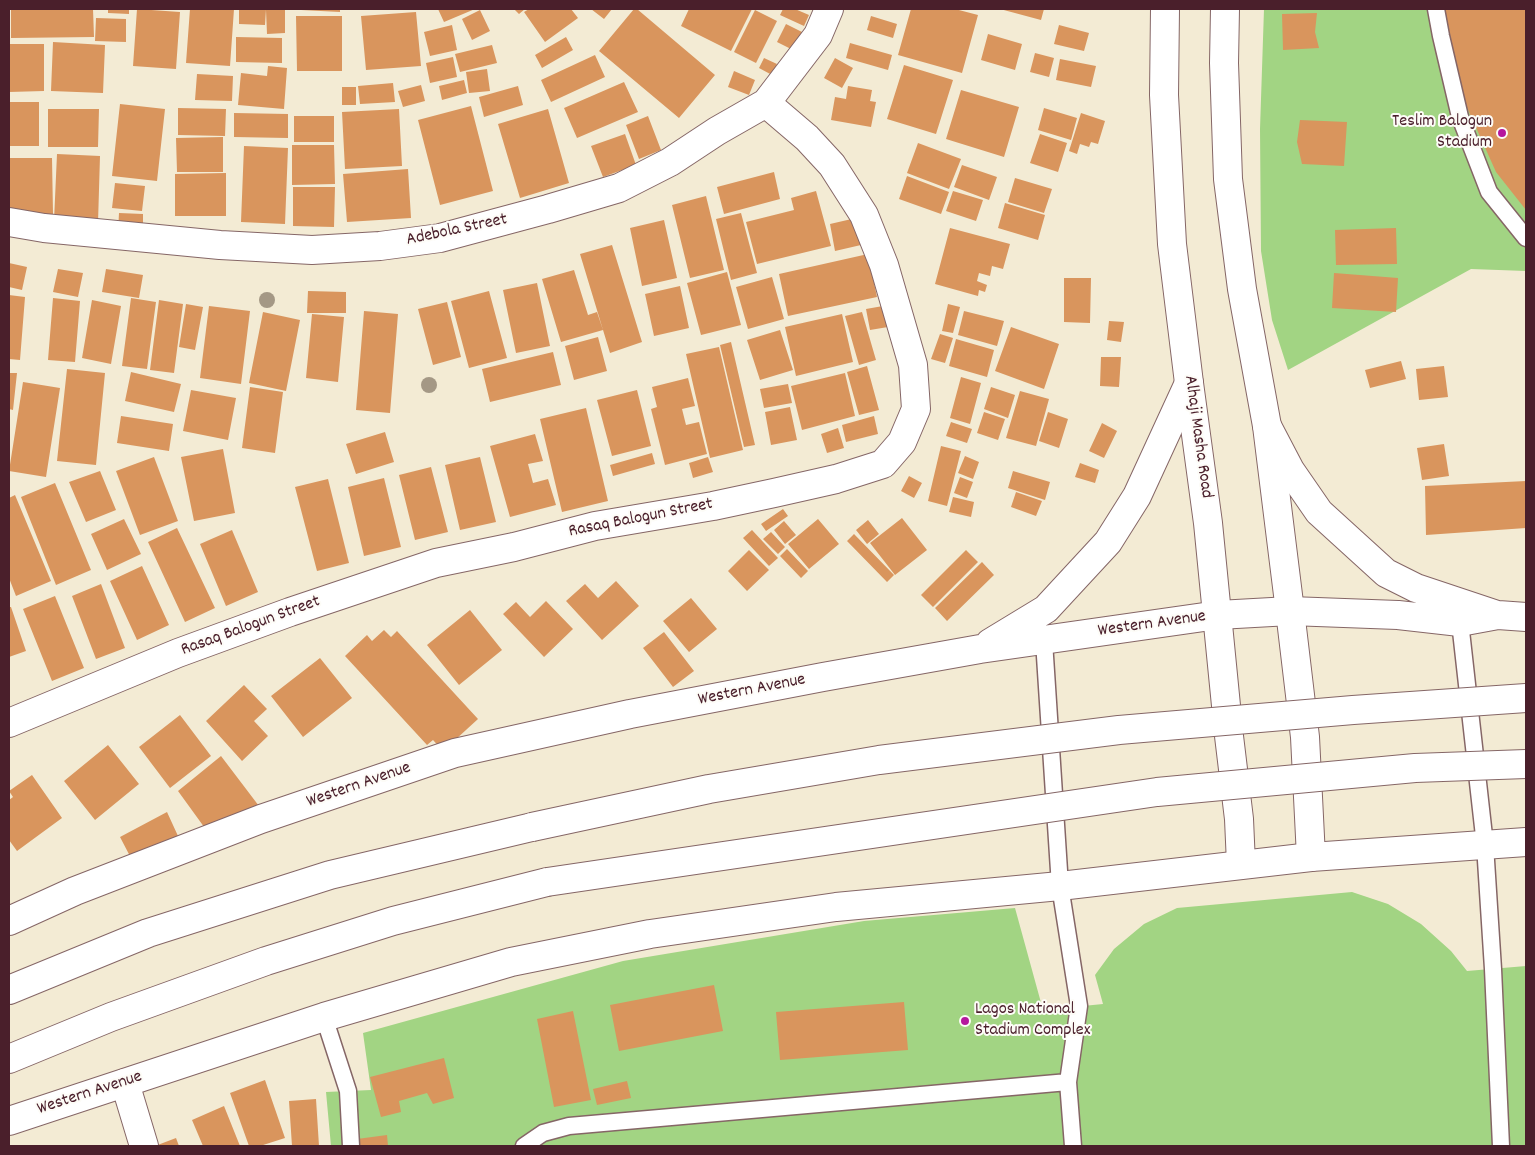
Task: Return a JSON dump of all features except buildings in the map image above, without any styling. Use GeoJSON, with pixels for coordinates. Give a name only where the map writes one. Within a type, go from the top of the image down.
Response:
{"type":"FeatureCollection","features":[{"type":"Feature","properties":{"kind":"main road","name":"Adebola Street"},"geometry":{"type":"LineString","coordinates":[[9,222],[44,228],[220,245],[312,250],[380,246],[440,238],[619,188],[670,162],[717,131],[766,103],[818,35],[830,9]]}},
{"type":"Feature","properties":{"kind":"main road","name":"Alhaji Masha Road"},"geometry":{"type":"LineString","coordinates":[[1165,9],[1164,95],[1172,244],[1208,523],[1239,819],[1241,864]]}},
{"type":"Feature","properties":{"kind":"main road"},"geometry":{"type":"LineString","coordinates":[[1225,9],[1224,63],[1228,179],[1242,289],[1267,426],[1290,611],[1305,738],[1311,857]]}},
{"type":"Feature","properties":{"kind":"main road","name":"Rasaq Balogun Street"},"geometry":{"type":"LineString","coordinates":[[9,723],[178,653],[290,612],[436,563],[514,547],[594,526],[713,506],[774,493],[836,479],[884,464],[902,442],[916,409],[913,365],[884,265],[864,215],[832,164],[807,138],[766,103]]}},
{"type":"Feature","properties":{"kind":"main road"},"geometry":{"type":"LineString","coordinates":[[980,649],[1046,609],[1108,542],[1137,496],[1189,383]]}},
{"type":"Feature","properties":{"kind":"main road"},"geometry":{"type":"LineString","coordinates":[[1267,426],[1290,470],[1319,512],[1386,573],[1416,588],[1498,615]]}},
{"type":"Feature","properties":{"kind":"main road","name":"Western Avenue"},"geometry":{"type":"LineString","coordinates":[[9,921],[75,891],[261,820],[455,752],[630,714],[980,649],[1218,615],[1290,611],[1398,615],[1460,622],[1498,615],[1526,617]]}},
{"type":"Feature","properties":{"kind":"main road"},"geometry":{"type":"LineString","coordinates":[[9,990],[148,933],[330,876],[532,827],[709,789],[898,758],[1119,730],[1353,710],[1526,698]]}},
{"type":"Feature","properties":{"kind":"main road"},"geometry":{"type":"LineString","coordinates":[[9,1059],[111,1017],[266,961],[393,921],[547,882],[1158,792],[1415,768],[1526,764]]}},
{"type":"Feature","properties":{"kind":"main road","name":"Western Avenue"},"geometry":{"type":"LineString","coordinates":[[9,1121],[324,1017],[511,962],[650,934],[836,907],[1060,886],[1241,864],[1311,857],[1526,842]]}},
{"type":"Feature","properties":{"kind":"main road"},"geometry":{"type":"LineString","coordinates":[[125,1083],[144,1146]]}},
{"type":"Feature","properties":{"kind":"lane"},"geometry":{"type":"LineString","coordinates":[[1436,9],[1460,117],[1489,192],[1526,238]]}},
{"type":"Feature","properties":{"kind":"lane"},"geometry":{"type":"LineString","coordinates":[[1460,622],[1485,845],[1501,1146]]}},
{"type":"Feature","properties":{"kind":"lane"},"geometry":{"type":"LineString","coordinates":[[1044,641],[1060,886],[1079,1006],[1068,1082],[1073,1146]]}},
{"type":"Feature","properties":{"kind":"lane"},"geometry":{"type":"LineString","coordinates":[[324,1017],[348,1091],[351,1146]]}},
{"type":"Feature","properties":{"kind":"lane"},"geometry":{"type":"LineString","coordinates":[[524,1146],[543,1133],[578,1125],[825,1105],[1068,1082]]}},
{"type":"Feature","properties":{"kind":"green space"},"geometry":{"type":"Polygon","coordinates":[[[1264,9],[1526,9],[1526,271],[1471,269],[1288,370],[1272,320],[1261,251],[1260,129],[1264,9]]]}},
{"type":"Feature","properties":{"kind":"green space","name":"Lagos National Stadium Complex"},"geometry":{"type":"Polygon","coordinates":[[[1352,892],[1388,904],[1421,924],[1451,951],[1467,971],[1526,966],[1526,1146],[331,1146],[326,1092],[371,1090],[363,1033],[623,961],[864,921],[1015,908],[1043,1010],[1103,1004],[1095,975],[1114,949],[1144,924],[1177,908],[1352,892]]]}},
{"type":"Feature","properties":{"kind":"place","name":"Teslim Balogun Stadium"},"geometry":{"type":"Point","coordinates":[1502,133]}},
{"type":"Feature","properties":{"kind":"place","name":"Lagos National Stadium Complex"},"geometry":{"type":"Point","coordinates":[965,1021]}}]}
